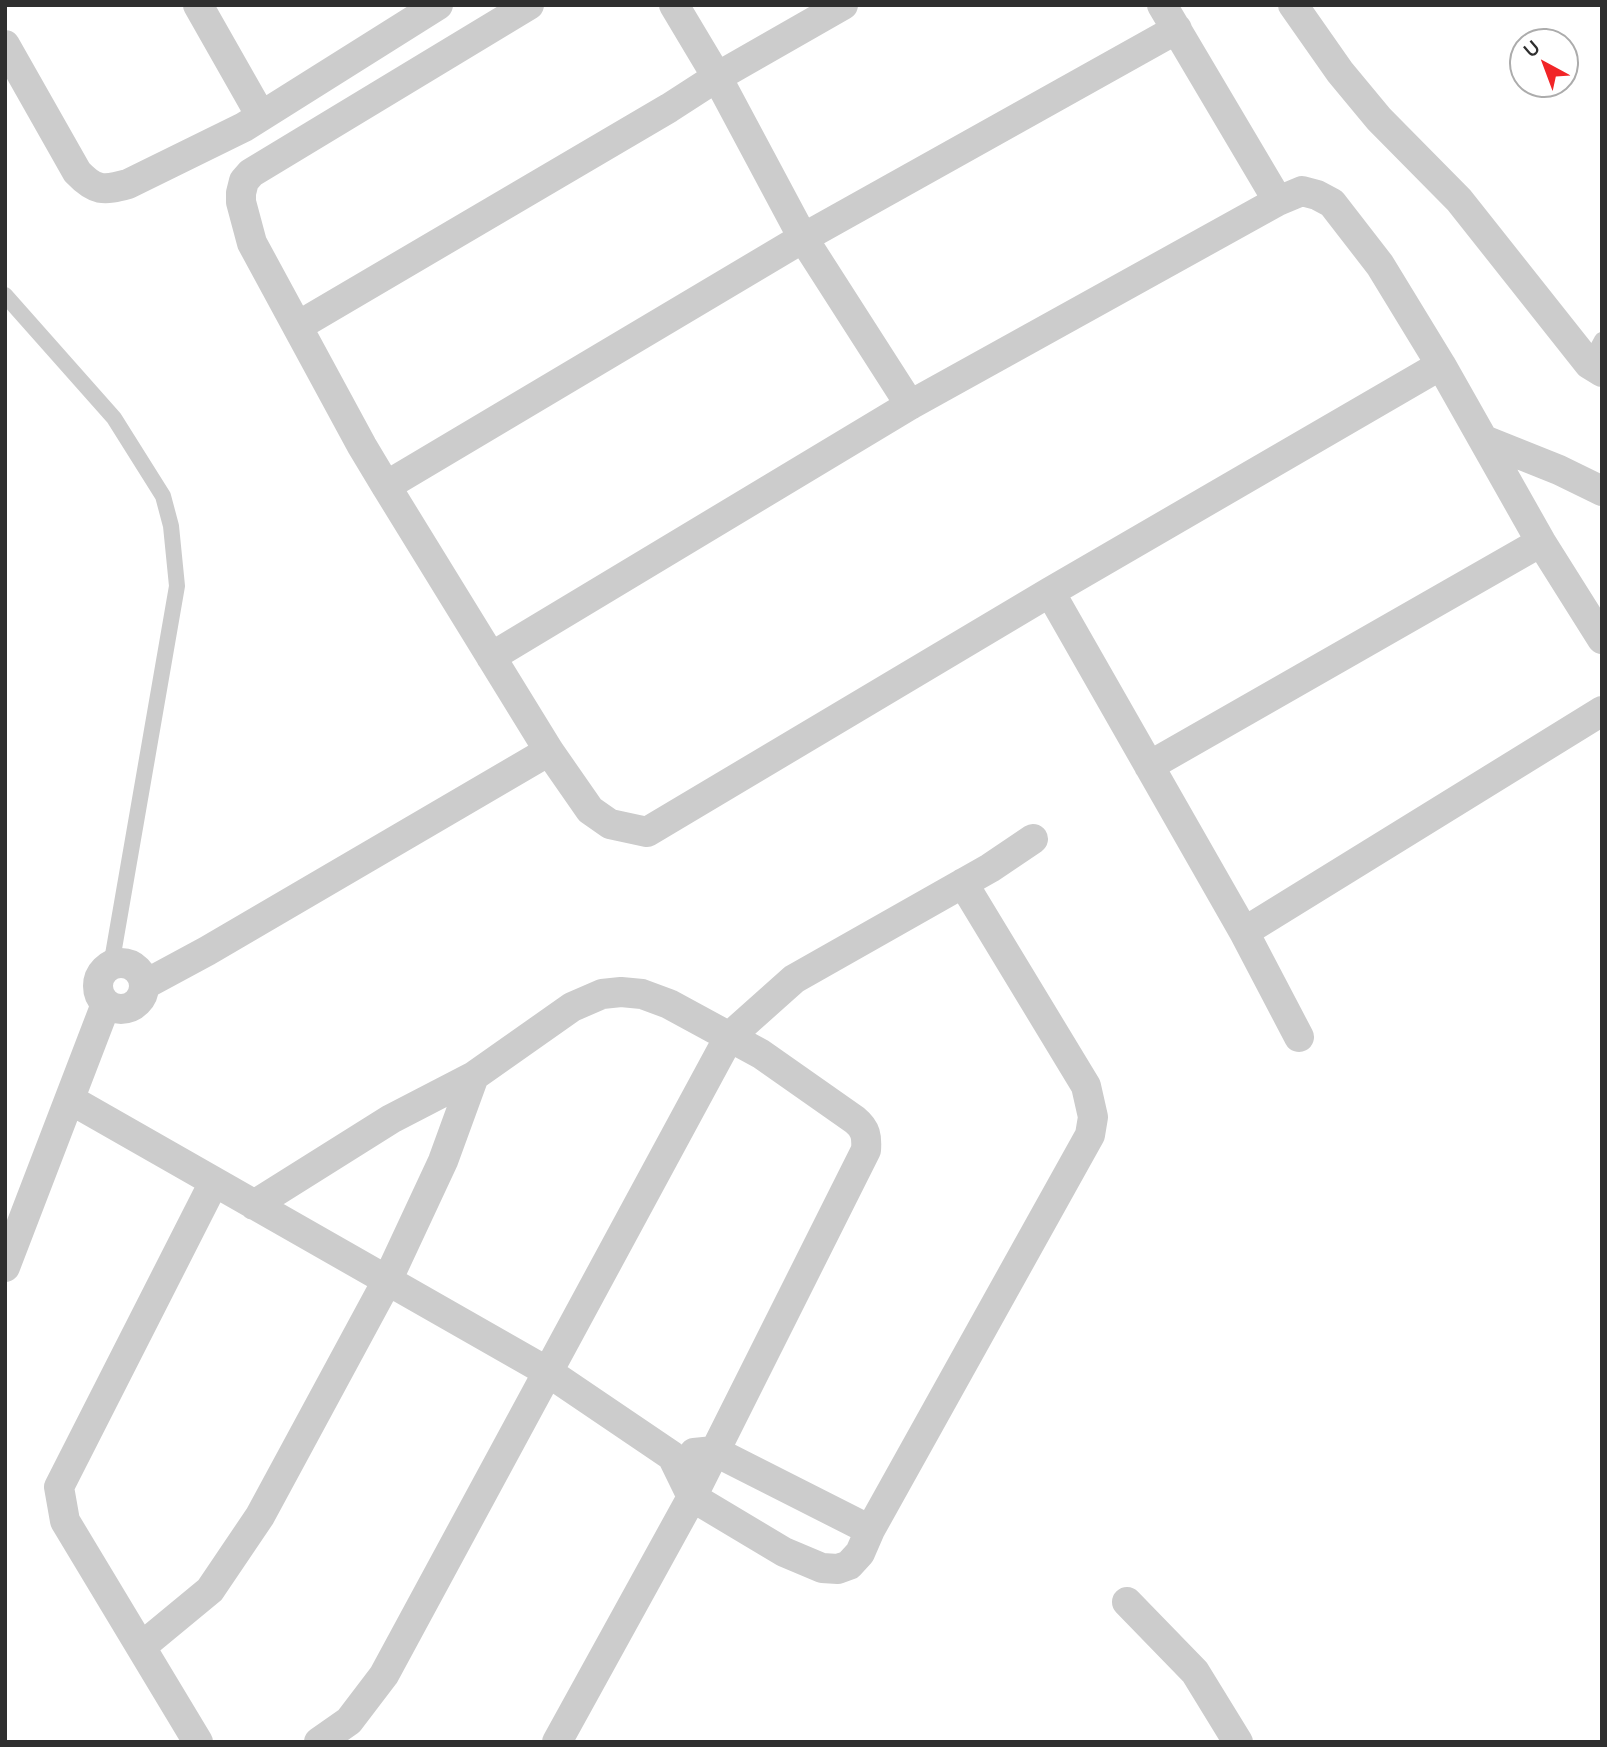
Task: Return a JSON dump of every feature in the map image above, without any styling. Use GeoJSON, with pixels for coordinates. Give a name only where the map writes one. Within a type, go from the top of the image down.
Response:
{"type":"FeatureCollection","features":[{"type":"Feature","properties":{"kind":"street"},"geometry":{"type":"LineString","coordinates":[[198,5],[261,116]]}},
{"type":"Feature","properties":{"kind":"street"},"geometry":{"type":"LineString","coordinates":[[5,45],[77,172],[86,182],[100,190],[128,184],[244,127],[438,5]]}},
{"type":"Feature","properties":{"kind":"street"},"geometry":{"type":"LineString","coordinates":[[529,5],[251,173],[244,181],[241,202],[252,243],[362,446],[549,751],[590,810],[610,824],[648,832],[1050,592],[1441,365]]}},
{"type":"Feature","properties":{"kind":"street"},"geometry":{"type":"LineString","coordinates":[[674,5],[718,77],[803,238],[910,405]]}},
{"type":"Feature","properties":{"kind":"street"},"geometry":{"type":"LineString","coordinates":[[298,326],[843,5]]}},
{"type":"Feature","properties":{"kind":"street"},"geometry":{"type":"LineString","coordinates":[[1293,5],[1340,72],[1379,119],[1459,201],[1598,359]]}},
{"type":"Feature","properties":{"kind":"street"},"geometry":{"type":"LineString","coordinates":[[386,486],[1170,17],[1278,201]]}},
{"type":"Feature","properties":{"kind":"street"},"geometry":{"type":"LineString","coordinates":[[491,657],[910,405],[1278,201],[1302,191],[1332,203],[1380,265],[1441,365],[1541,542],[1602,639]]}},
{"type":"Feature","properties":{"kind":"street"},"geometry":{"type":"LineString","coordinates":[[1484,440],[1559,470],[1602,491]]}},
{"type":"Feature","properties":{"kind":"street"},"geometry":{"type":"LineString","coordinates":[[1149,766],[1541,542]]}},
{"type":"Feature","properties":{"kind":"street"},"geometry":{"type":"LineString","coordinates":[[1050,592],[1244,932],[1299,1037]]}},
{"type":"Feature","properties":{"kind":"street"},"geometry":{"type":"LineString","coordinates":[[1244,932],[1602,711]]}},
{"type":"Feature","properties":{"kind":"street"},"geometry":{"type":"LineString","coordinates":[[144,985],[549,751]]}},
{"type":"Feature","properties":{"kind":"street"},"geometry":{"type":"LineString","coordinates":[[319,1742],[349,1721],[384,1675],[729,1037],[794,979],[963,883],[1033,839]]}},
{"type":"Feature","properties":{"kind":"street"},"geometry":{"type":"LineString","coordinates":[[71,1100],[548,1373],[672,1456],[692,1497],[785,1552],[822,1569],[838,1569],[849,1565],[860,1553],[870,1530],[1090,1135],[1093,1117],[1086,1086],[963,883]]}},
{"type":"Feature","properties":{"kind":"street"},"geometry":{"type":"LineString","coordinates":[[123,963],[140,973],[144,985],[143,995],[130,1008],[120,1010],[106,1004],[98,991],[100,976],[111,966],[123,963]]}},
{"type":"Feature","properties":{"kind":"street"},"geometry":{"type":"LineString","coordinates":[[254,1205],[391,1119],[474,1076],[572,1007],[602,994],[642,994],[669,1004],[761,1054],[860,1124],[867,1137],[866,1150],[692,1497],[557,1742]]}},
{"type":"Feature","properties":{"kind":"street"},"geometry":{"type":"LineString","coordinates":[[5,1267],[106,1004]]}},
{"type":"Feature","properties":{"kind":"street"},"geometry":{"type":"LineString","coordinates":[[141,1647],[210,1590],[260,1516],[387,1281],[443,1161],[474,1076]]}},
{"type":"Feature","properties":{"kind":"street"},"geometry":{"type":"LineString","coordinates":[[198,1742],[65,1521],[59,1488],[214,1182]]}},
{"type":"Feature","properties":{"kind":"street"},"geometry":{"type":"LineString","coordinates":[[672,1456],[714,1451],[870,1530]]}},
{"type":"Feature","properties":{"kind":"street"},"geometry":{"type":"LineString","coordinates":[[1126,1602],[1195,1672],[1238,1742]]}},
{"type":"Feature","properties":{"kind":"lane"},"geometry":{"type":"LineString","coordinates":[[5,295],[114,418],[163,496],[171,526],[177,586],[111,966]]}}]}
